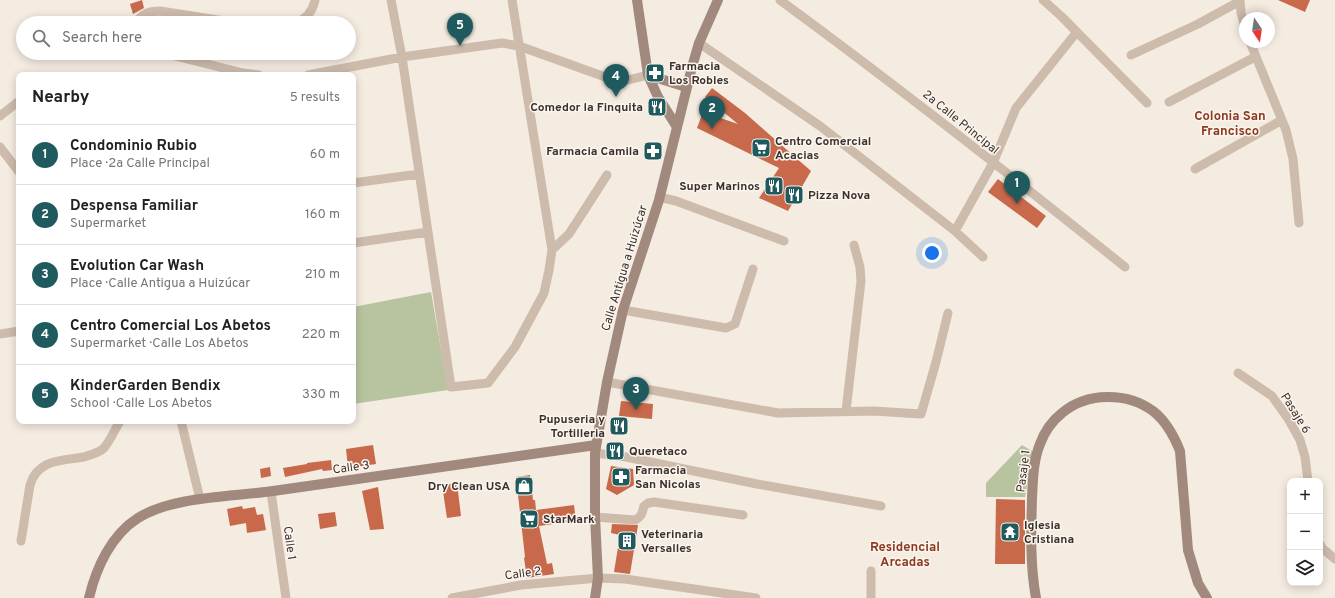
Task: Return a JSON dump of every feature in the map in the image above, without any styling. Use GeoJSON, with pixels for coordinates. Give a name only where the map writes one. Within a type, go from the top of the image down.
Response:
{"type":"FeatureCollection","features":[{"type":"Feature","properties":{"kind":"street"},"geometry":{"type":"LineString","coordinates":[[307,16],[316,0]]}},
{"type":"Feature","properties":{"kind":"street"},"geometry":{"type":"LineString","coordinates":[[391,0],[402,57],[451,387],[488,383],[515,347],[544,293],[550,270],[552,250],[512,0]]}},
{"type":"Feature","properties":{"kind":"street"},"geometry":{"type":"LineString","coordinates":[[637,0],[648,75],[658,97],[677,127]]}},
{"type":"Feature","properties":{"kind":"street","name":"Calle Antigua a Huizúcar"},"geometry":{"type":"LineString","coordinates":[[595,598],[598,578],[595,516],[595,449],[607,382],[622,310],[660,197],[686,87],[699,43],[718,0]]}},
{"type":"Feature","properties":{"kind":"street","name":"2a Calle Principal"},"geometry":{"type":"LineString","coordinates":[[780,0],[930,112],[1125,267]]}},
{"type":"Feature","properties":{"kind":"street"},"geometry":{"type":"LineString","coordinates":[[1043,0],[1061,16],[1076,33],[1147,103]]}},
{"type":"Feature","properties":{"kind":"street"},"geometry":{"type":"LineString","coordinates":[[1131,55],[1198,24],[1240,1],[1241,12]]}},
{"type":"Feature","properties":{"kind":"street"},"geometry":{"type":"LineString","coordinates":[[141,16],[150,11],[188,16]]}},
{"type":"Feature","properties":{"kind":"street"},"geometry":{"type":"LineString","coordinates":[[955,231],[993,163],[1016,108],[1076,33]]}},
{"type":"Feature","properties":{"kind":"street"},"geometry":{"type":"LineString","coordinates":[[324,72],[402,57],[502,43],[519,46],[608,78],[624,81],[648,75],[686,87]]}},
{"type":"Feature","properties":{"kind":"street"},"geometry":{"type":"LineString","coordinates":[[699,43],[820,126],[955,231],[983,257]]}},
{"type":"Feature","properties":{"kind":"street"},"geometry":{"type":"LineString","coordinates":[[1252,48],[1286,130],[1293,159],[1299,223]]}},
{"type":"Feature","properties":{"kind":"street"},"geometry":{"type":"LineString","coordinates":[[1169,102],[1256,57]]}},
{"type":"Feature","properties":{"kind":"street"},"geometry":{"type":"LineString","coordinates":[[191,60],[239,72]]}},
{"type":"Feature","properties":{"kind":"street"},"geometry":{"type":"LineString","coordinates":[[0,116],[16,103]]}},
{"type":"Feature","properties":{"kind":"street"},"geometry":{"type":"LineString","coordinates":[[1195,169],[1282,120]]}},
{"type":"Feature","properties":{"kind":"street"},"geometry":{"type":"LineString","coordinates":[[0,147],[16,168]]}},
{"type":"Feature","properties":{"kind":"street"},"geometry":{"type":"LineString","coordinates":[[356,183],[419,174]]}},
{"type":"Feature","properties":{"kind":"street"},"geometry":{"type":"LineString","coordinates":[[552,250],[569,234],[607,176]]}},
{"type":"Feature","properties":{"kind":"street"},"geometry":{"type":"LineString","coordinates":[[660,197],[676,201],[784,241]]}},
{"type":"Feature","properties":{"kind":"street"},"geometry":{"type":"LineString","coordinates":[[356,243],[428,232]]}},
{"type":"Feature","properties":{"kind":"street"},"geometry":{"type":"LineString","coordinates":[[846,411],[861,281],[860,266],[854,245]]}},
{"type":"Feature","properties":{"kind":"street"},"geometry":{"type":"LineString","coordinates":[[622,310],[726,328],[735,324],[753,269]]}},
{"type":"Feature","properties":{"kind":"street"},"geometry":{"type":"LineString","coordinates":[[607,382],[778,413],[874,411],[921,414],[948,313]]}},
{"type":"Feature","properties":{"kind":"street"},"geometry":{"type":"LineString","coordinates":[[0,334],[16,331]]}},
{"type":"Feature","properties":{"kind":"street","name":"Pasaje 6"},"geometry":{"type":"LineString","coordinates":[[1238,374],[1272,396],[1289,420],[1300,440],[1305,457],[1308,478]]}},
{"type":"Feature","properties":{"kind":"street","name":"Pasaje 1"},"geometry":{"type":"LineString","coordinates":[[1036,598],[1031,559],[1031,517],[1033,474],[1040,444],[1052,424],[1069,408],[1094,399],[1116,397],[1131,400],[1153,411],[1164,422],[1175,438],[1180,451],[1188,550],[1198,583],[1207,598]]}},
{"type":"Feature","properties":{"kind":"street"},"geometry":{"type":"LineString","coordinates":[[21,541],[30,485],[37,470],[49,464],[98,452],[104,448],[118,424]]}},
{"type":"Feature","properties":{"kind":"street"},"geometry":{"type":"LineString","coordinates":[[182,424],[200,499]]}},
{"type":"Feature","properties":{"kind":"street"},"geometry":{"type":"LineString","coordinates":[[595,449],[626,457],[757,484],[881,506]]}},
{"type":"Feature","properties":{"kind":"street","name":"Calle 3"},"geometry":{"type":"LineString","coordinates":[[89,598],[95,575],[118,535],[138,518],[151,511],[167,506],[200,499],[271,492],[595,449]]}},
{"type":"Feature","properties":{"kind":"street","name":"Calle 1"},"geometry":{"type":"LineString","coordinates":[[271,492],[286,598]]}},
{"type":"Feature","properties":{"kind":"street"},"geometry":{"type":"LineString","coordinates":[[595,516],[635,520],[642,515],[644,506],[648,503],[654,502],[742,515]]}},
{"type":"Feature","properties":{"kind":"street"},"geometry":{"type":"LineString","coordinates":[[1323,549],[1335,559]]}},
{"type":"Feature","properties":{"kind":"street"},"geometry":{"type":"LineString","coordinates":[[870,571],[871,598]]}},
{"type":"Feature","properties":{"kind":"street","name":"Calle 2"},"geometry":{"type":"LineString","coordinates":[[452,598],[521,584],[598,578],[625,579],[756,598]]}},
{"type":"Feature","properties":{"kind":"green space"},"geometry":{"type":"Polygon","coordinates":[[[431,292],[448,390],[356,404],[356,306],[431,292]]]}},
{"type":"Feature","properties":{"kind":"green space"},"geometry":{"type":"Polygon","coordinates":[[[1022,445],[1035,453],[1025,497],[986,497],[986,483],[1022,445]]]}},
{"type":"Feature","properties":{"kind":"building"},"geometry":{"type":"Polygon","coordinates":[[[142,0],[144,8],[133,14],[130,4],[142,0]]]}},
{"type":"Feature","properties":{"kind":"building"},"geometry":{"type":"Polygon","coordinates":[[[1278,0],[1310,0],[1305,12],[1278,0]]]}},
{"type":"Feature","properties":{"kind":"building","name":"Centro Comercial Acacias"},"geometry":{"type":"Polygon","coordinates":[[[712,88],[745,113],[811,171],[788,211],[759,198],[779,168],[697,128],[703,112],[738,124],[705,97],[712,88]]]}},
{"type":"Feature","properties":{"kind":"building"},"geometry":{"type":"Polygon","coordinates":[[[998,179],[1046,216],[1037,228],[988,192],[998,179]]]}},
{"type":"Feature","properties":{"kind":"building"},"geometry":{"type":"Polygon","coordinates":[[[621,401],[653,404],[652,419],[619,416],[621,401]]]}},
{"type":"Feature","properties":{"kind":"building"},"geometry":{"type":"Polygon","coordinates":[[[373,445],[376,464],[348,468],[346,449],[373,445]]]}},
{"type":"Feature","properties":{"kind":"building"},"geometry":{"type":"Polygon","coordinates":[[[331,460],[332,470],[323,471],[322,469],[285,477],[283,468],[331,460]]]}},
{"type":"Feature","properties":{"kind":"building","name":"Farmacia San Nicolas"},"geometry":{"type":"Polygon","coordinates":[[[611,466],[633,469],[634,485],[617,495],[606,489],[611,466]]]}},
{"type":"Feature","properties":{"kind":"building"},"geometry":{"type":"Polygon","coordinates":[[[270,467],[271,476],[261,478],[260,469],[270,467]]]}},
{"type":"Feature","properties":{"kind":"building"},"geometry":{"type":"Polygon","coordinates":[[[530,475],[533,500],[535,500],[536,510],[574,505],[576,521],[539,526],[547,564],[552,563],[554,574],[527,578],[516,477],[530,475]]]}},
{"type":"Feature","properties":{"kind":"building"},"geometry":{"type":"Polygon","coordinates":[[[457,483],[461,516],[447,518],[442,485],[457,483]]]}},
{"type":"Feature","properties":{"kind":"building"},"geometry":{"type":"Polygon","coordinates":[[[378,487],[384,529],[370,530],[362,491],[378,487]]]}},
{"type":"Feature","properties":{"kind":"building","name":"Iglesia Cristiana"},"geometry":{"type":"Polygon","coordinates":[[[996,499],[1025,500],[1025,564],[995,564],[996,499]]]}},
{"type":"Feature","properties":{"kind":"building"},"geometry":{"type":"Polygon","coordinates":[[[242,506],[243,509],[255,507],[257,515],[263,514],[266,530],[247,533],[246,523],[230,526],[227,509],[242,506]]]}},
{"type":"Feature","properties":{"kind":"building"},"geometry":{"type":"Polygon","coordinates":[[[335,512],[337,526],[320,529],[318,514],[335,512]]]}},
{"type":"Feature","properties":{"kind":"building"},"geometry":{"type":"Polygon","coordinates":[[[612,524],[638,525],[630,574],[614,572],[620,535],[611,533],[612,524]]]}},
{"type":"Feature","properties":{"kind":"place","name":"KinderGarden Bendix"},"geometry":{"type":"Point","coordinates":[460,46]}},
{"type":"Feature","properties":{"kind":"place","name":"Farmacia Los Robles"},"geometry":{"type":"Point","coordinates":[655,73]}},
{"type":"Feature","properties":{"kind":"place","name":"Centro Comercial Los Abetos"},"geometry":{"type":"Point","coordinates":[616,97]}},
{"type":"Feature","properties":{"kind":"place","name":"Comedor la Finquita"},"geometry":{"type":"Point","coordinates":[657,107]}},
{"type":"Feature","properties":{"kind":"place","name":"Despensa Familiar"},"geometry":{"type":"Point","coordinates":[712,129]}},
{"type":"Feature","properties":{"kind":"place","name":"Centro Comercial Acacias"},"geometry":{"type":"Point","coordinates":[761,148]}},
{"type":"Feature","properties":{"kind":"place","name":"Farmacia Camila"},"geometry":{"type":"Point","coordinates":[653,151]}},
{"type":"Feature","properties":{"kind":"place","name":"Super Marinos"},"geometry":{"type":"Point","coordinates":[774,186]}},
{"type":"Feature","properties":{"kind":"place","name":"Pizza Nova"},"geometry":{"type":"Point","coordinates":[794,195]}},
{"type":"Feature","properties":{"kind":"place","name":"Condominio Rubio"},"geometry":{"type":"Point","coordinates":[1017,204]}},
{"type":"Feature","properties":{"kind":"place","name":"Evolution Car Wash"},"geometry":{"type":"Point","coordinates":[636,410]}},
{"type":"Feature","properties":{"kind":"place","name":"Pupuseria y Tortilleria"},"geometry":{"type":"Point","coordinates":[619,426]}},
{"type":"Feature","properties":{"kind":"place","name":"Queretaco"},"geometry":{"type":"Point","coordinates":[615,451]}},
{"type":"Feature","properties":{"kind":"place","name":"Farmacia San Nicolas"},"geometry":{"type":"Point","coordinates":[621,477]}},
{"type":"Feature","properties":{"kind":"place","name":"Dry Clean USA"},"geometry":{"type":"Point","coordinates":[524,486]}},
{"type":"Feature","properties":{"kind":"place","name":"StarMark"},"geometry":{"type":"Point","coordinates":[529,519]}},
{"type":"Feature","properties":{"kind":"place","name":"Iglesia Cristiana"},"geometry":{"type":"Point","coordinates":[1010,532]}},
{"type":"Feature","properties":{"kind":"place","name":"Veterinaria Versalles"},"geometry":{"type":"Point","coordinates":[627,541]}},
{"type":"Feature","properties":{"kind":"district","name":"Colonia San Francisco"},"geometry":{"type":"Point","coordinates":[1230,122]}},
{"type":"Feature","properties":{"kind":"district","name":"Residencial Arcadas"},"geometry":{"type":"Point","coordinates":[905,554]}}]}
